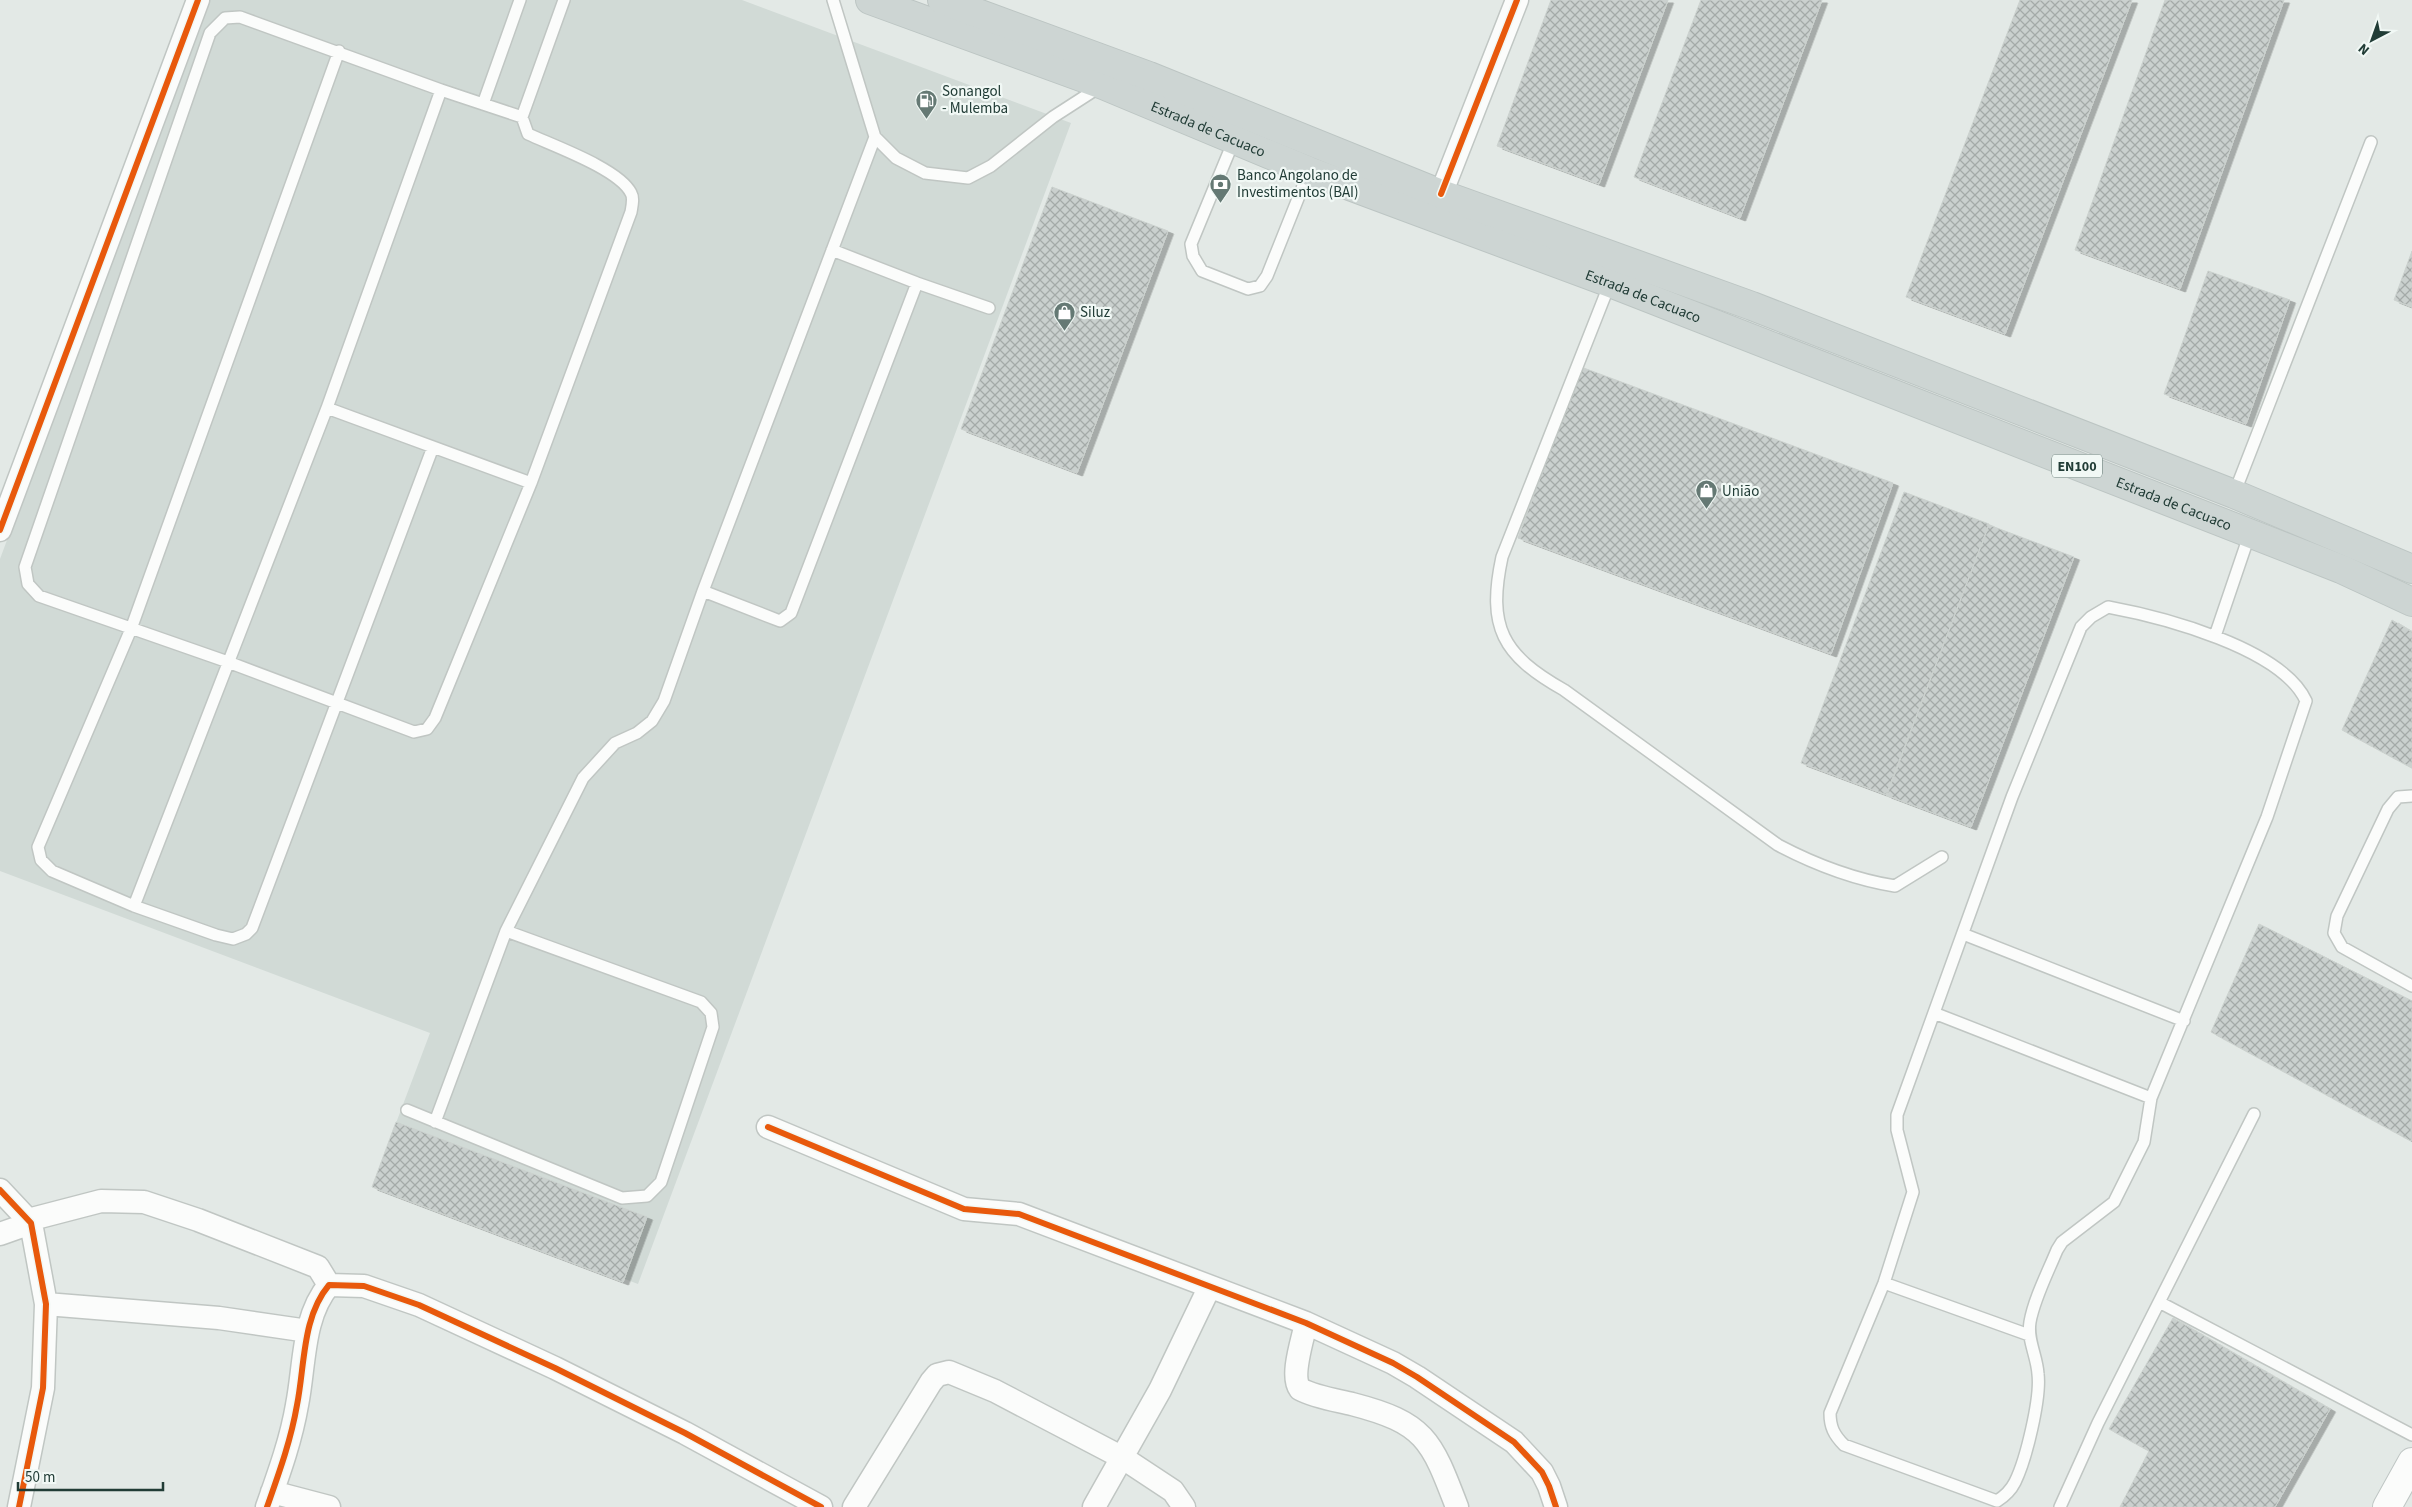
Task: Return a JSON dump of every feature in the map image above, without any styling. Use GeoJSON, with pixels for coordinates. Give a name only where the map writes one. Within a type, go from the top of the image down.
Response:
{"type":"FeatureCollection","features":[{"type":"Feature","properties":{"kind":"main road","name":"Estrada de Cacuaco"},"geometry":{"type":"LineString","coordinates":[[870,0],[1103,85],[1309,171],[1610,283],[2341,569],[2412,602]]}},
{"type":"Feature","properties":{"kind":"main road","name":"Estrada de Cacuaco"},"geometry":{"type":"LineString","coordinates":[[942,0],[1149,76],[1441,194],[1752,306],[2234,494],[2412,570]]}},
{"type":"Feature","properties":{"kind":"street"},"geometry":{"type":"LineString","coordinates":[[0,530],[198,0]]}},
{"type":"Feature","properties":{"kind":"street"},"geometry":{"type":"LineString","coordinates":[[1441,194],[1517,0]]}},
{"type":"Feature","properties":{"kind":"street"},"geometry":{"type":"LineString","coordinates":[[768,1127],[964,1209],[1019,1214],[1209,1288],[1306,1323],[1417,1377],[1514,1442],[1542,1472],[1556,1507]]}},
{"type":"Feature","properties":{"kind":"street"},"geometry":{"type":"LineString","coordinates":[[0,1190],[29,1222],[46,1304],[43,1388],[19,1507]]}},
{"type":"Feature","properties":{"kind":"street"},"geometry":{"type":"LineString","coordinates":[[0,1234],[29,1222],[101,1202],[144,1202],[318,1267],[330,1285]]}},
{"type":"Feature","properties":{"kind":"street"},"geometry":{"type":"LineString","coordinates":[[329,1507],[270,1500],[288,1448],[297,1405],[308,1331],[318,1298],[330,1285],[364,1286],[419,1305],[555,1368],[685,1433],[821,1507]]}},
{"type":"Feature","properties":{"kind":"street"},"geometry":{"type":"LineString","coordinates":[[1094,1507],[1164,1382],[1209,1288]]}},
{"type":"Feature","properties":{"kind":"street"},"geometry":{"type":"LineString","coordinates":[[46,1304],[219,1318],[308,1331]]}},
{"type":"Feature","properties":{"kind":"street"},"geometry":{"type":"LineString","coordinates":[[1306,1323],[1296,1372],[1297,1386],[1300,1389],[1379,1411],[1404,1422],[1428,1442],[1436,1454],[1457,1507]]}},
{"type":"Feature","properties":{"kind":"street"},"geometry":{"type":"LineString","coordinates":[[854,1507],[931,1382],[937,1375],[948,1372],[995,1391],[1123,1458],[1173,1491],[1184,1507]]}},
{"type":"Feature","properties":{"kind":"street"},"geometry":{"type":"LineString","coordinates":[[2387,1507],[2412,1462]]}},
{"type":"Feature","properties":{"kind":"lane"},"geometry":{"type":"LineString","coordinates":[[482,104],[520,0]]}},
{"type":"Feature","properties":{"kind":"lane"},"geometry":{"type":"LineString","coordinates":[[522,117],[441,90],[339,51],[240,17],[225,18],[210,33],[25,567],[28,584],[39,596],[228,662],[414,732],[427,729],[435,718],[531,483],[631,212],[632,195],[624,182],[608,171],[528,134],[522,117],[564,0]]}},
{"type":"Feature","properties":{"kind":"lane"},"geometry":{"type":"LineString","coordinates":[[834,0],[875,137],[896,158],[925,173],[968,178],[991,166],[1053,117],[1103,85]]}},
{"type":"Feature","properties":{"kind":"lane"},"geometry":{"type":"LineString","coordinates":[[339,51],[130,629],[38,847],[41,860],[52,871],[134,906],[216,936],[233,939],[246,934],[252,928],[434,447]]}},
{"type":"Feature","properties":{"kind":"lane"},"geometry":{"type":"LineString","coordinates":[[134,906],[327,408],[441,90]]}},
{"type":"Feature","properties":{"kind":"lane"},"geometry":{"type":"LineString","coordinates":[[435,1122],[506,932],[583,778],[615,743],[637,733],[652,721],[664,702],[703,591],[875,137]]}},
{"type":"Feature","properties":{"kind":"lane"},"geometry":{"type":"LineString","coordinates":[[1234,140],[1190,244],[1193,256],[1202,271],[1248,289],[1260,286],[1267,276],[1309,171]]}},
{"type":"Feature","properties":{"kind":"lane"},"geometry":{"type":"LineString","coordinates":[[2234,494],[2371,142]]}},
{"type":"Feature","properties":{"kind":"lane"},"geometry":{"type":"LineString","coordinates":[[832,250],[989,308]]}},
{"type":"Feature","properties":{"kind":"lane"},"geometry":{"type":"LineString","coordinates":[[703,591],[780,621],[791,614],[917,283]]}},
{"type":"Feature","properties":{"kind":"lane"},"geometry":{"type":"LineString","coordinates":[[1610,283],[1502,557],[1498,575],[1497,615],[1501,632],[1510,648],[1521,662],[1538,676],[1564,690],[1778,845],[1808,861],[1847,876],[1895,886],[1942,857]]}},
{"type":"Feature","properties":{"kind":"lane"},"geometry":{"type":"LineString","coordinates":[[327,408],[531,483]]}},
{"type":"Feature","properties":{"kind":"lane"},"geometry":{"type":"LineString","coordinates":[[2215,636],[2250,534]]}},
{"type":"Feature","properties":{"kind":"lane"},"geometry":{"type":"LineString","coordinates":[[2108,607],[2215,636],[2255,655],[2279,671],[2302,691],[2306,702],[2267,817],[2151,1098],[2144,1142],[2114,1202],[2062,1242],[2057,1250],[2030,1320],[2029,1335],[2038,1375],[2038,1393],[2022,1464],[2014,1483],[2006,1495],[1997,1501],[1844,1445],[1830,1425],[1830,1413],[1884,1283],[1912,1192],[1897,1130],[1897,1115],[1963,934],[2012,797],[2081,627],[2091,617],[2108,607]]}},
{"type":"Feature","properties":{"kind":"lane"},"geometry":{"type":"LineString","coordinates":[[2412,796],[2398,797],[2388,809],[2337,916],[2334,932],[2342,947],[2412,986]]}},
{"type":"Feature","properties":{"kind":"lane"},"geometry":{"type":"LineString","coordinates":[[407,1110],[622,1198],[647,1196],[661,1182],[713,1026],[711,1013],[701,1002],[506,932]]}},
{"type":"Feature","properties":{"kind":"lane"},"geometry":{"type":"LineString","coordinates":[[1963,934],[2184,1021]]}},
{"type":"Feature","properties":{"kind":"lane"},"geometry":{"type":"LineString","coordinates":[[1934,1013],[2151,1098]]}},
{"type":"Feature","properties":{"kind":"lane"},"geometry":{"type":"LineString","coordinates":[[2060,1507],[2098,1423],[2254,1114]]}},
{"type":"Feature","properties":{"kind":"lane"},"geometry":{"type":"LineString","coordinates":[[1884,1283],[2029,1335]]}},
{"type":"Feature","properties":{"kind":"lane"},"geometry":{"type":"LineString","coordinates":[[2159,1302],[2412,1435]]}},
{"type":"Feature","properties":{"kind":"shaded area"},"geometry":{"type":"Polygon","coordinates":[[[207,0],[742,0],[1071,123],[638,1284],[373,1184],[430,1033],[0,871],[0,559],[207,0]]]}},
{"type":"Feature","properties":{"kind":"building"},"geometry":{"type":"Polygon","coordinates":[[[1551,0],[1668,0],[1599,184],[1497,146],[1551,0]]]}},
{"type":"Feature","properties":{"kind":"building"},"geometry":{"type":"Polygon","coordinates":[[[1701,0],[1822,0],[1740,218],[1634,177],[1701,0]]]}},
{"type":"Feature","properties":{"kind":"building"},"geometry":{"type":"Polygon","coordinates":[[[2020,0],[2132,0],[2005,334],[1906,297],[2020,0]]]}},
{"type":"Feature","properties":{"kind":"building"},"geometry":{"type":"Polygon","coordinates":[[[2165,0],[2284,0],[2180,289],[2075,250],[2165,0]]]}},
{"type":"Feature","properties":{"kind":"building","name":"Siluz"},"geometry":{"type":"Polygon","coordinates":[[[1052,187],[1168,231],[1077,473],[961,429],[1052,187]]]}},
{"type":"Feature","properties":{"kind":"building"},"geometry":{"type":"Polygon","coordinates":[[[2412,251],[2412,307],[2394,300],[2412,251]]]}},
{"type":"Feature","properties":{"kind":"building"},"geometry":{"type":"Polygon","coordinates":[[[2208,271],[2290,300],[2246,424],[2164,394],[2208,271]]]}},
{"type":"Feature","properties":{"kind":"building","name":"União"},"geometry":{"type":"Polygon","coordinates":[[[1581,367],[1893,483],[1831,654],[1518,538],[1581,367]]]}},
{"type":"Feature","properties":{"kind":"building"},"geometry":{"type":"Polygon","coordinates":[[[1904,492],[1989,524],[1887,795],[1801,763],[1904,492]]]}},
{"type":"Feature","properties":{"kind":"building"},"geometry":{"type":"Polygon","coordinates":[[[1989,525],[2074,557],[1971,827],[1886,795],[1989,525]]]}},
{"type":"Feature","properties":{"kind":"building"},"geometry":{"type":"Polygon","coordinates":[[[2392,620],[2412,632],[2412,768],[2342,730],[2392,620]]]}},
{"type":"Feature","properties":{"kind":"building"},"geometry":{"type":"Polygon","coordinates":[[[2259,924],[2412,1001],[2411,1141],[2211,1032],[2259,924]]]}},
{"type":"Feature","properties":{"kind":"building"},"geometry":{"type":"Polygon","coordinates":[[[396,1122],[647,1217],[623,1282],[372,1187],[396,1122]]]}},
{"type":"Feature","properties":{"kind":"building"},"geometry":{"type":"Polygon","coordinates":[[[2173,1318],[2330,1409],[2275,1507],[2120,1507],[2149,1451],[2109,1429],[2173,1318]]]}},
{"type":"Feature","properties":{"kind":"cycle path"},"geometry":{"type":"LineString","coordinates":[[0,530],[198,0]]}},
{"type":"Feature","properties":{"kind":"cycle path"},"geometry":{"type":"LineString","coordinates":[[1441,194],[1517,0]]}},
{"type":"Feature","properties":{"kind":"cycle path"},"geometry":{"type":"LineString","coordinates":[[768,1127],[964,1209],[1019,1214],[1306,1323],[1393,1363],[1514,1442],[1542,1472],[1556,1507]]}},
{"type":"Feature","properties":{"kind":"cycle path"},"geometry":{"type":"LineString","coordinates":[[0,1190],[31,1223],[46,1304],[43,1388],[19,1507]]}},
{"type":"Feature","properties":{"kind":"cycle path"},"geometry":{"type":"LineString","coordinates":[[267,1507],[291,1431],[300,1390],[309,1326],[320,1298],[329,1285],[364,1286],[419,1305],[555,1368],[685,1433],[821,1507]]}},
{"type":"Feature","properties":{"kind":"place","name":"Sonangol - Mulemba"},"geometry":{"type":"Point","coordinates":[926,119]}},
{"type":"Feature","properties":{"kind":"place","name":"Banco Angolano de Investimentos (BAI)"},"geometry":{"type":"Point","coordinates":[1221,203]}},
{"type":"Feature","properties":{"kind":"place","name":"Siluz"},"geometry":{"type":"Point","coordinates":[1064,331]}},
{"type":"Feature","properties":{"kind":"place","name":"União"},"geometry":{"type":"Point","coordinates":[1706,510]}}]}
